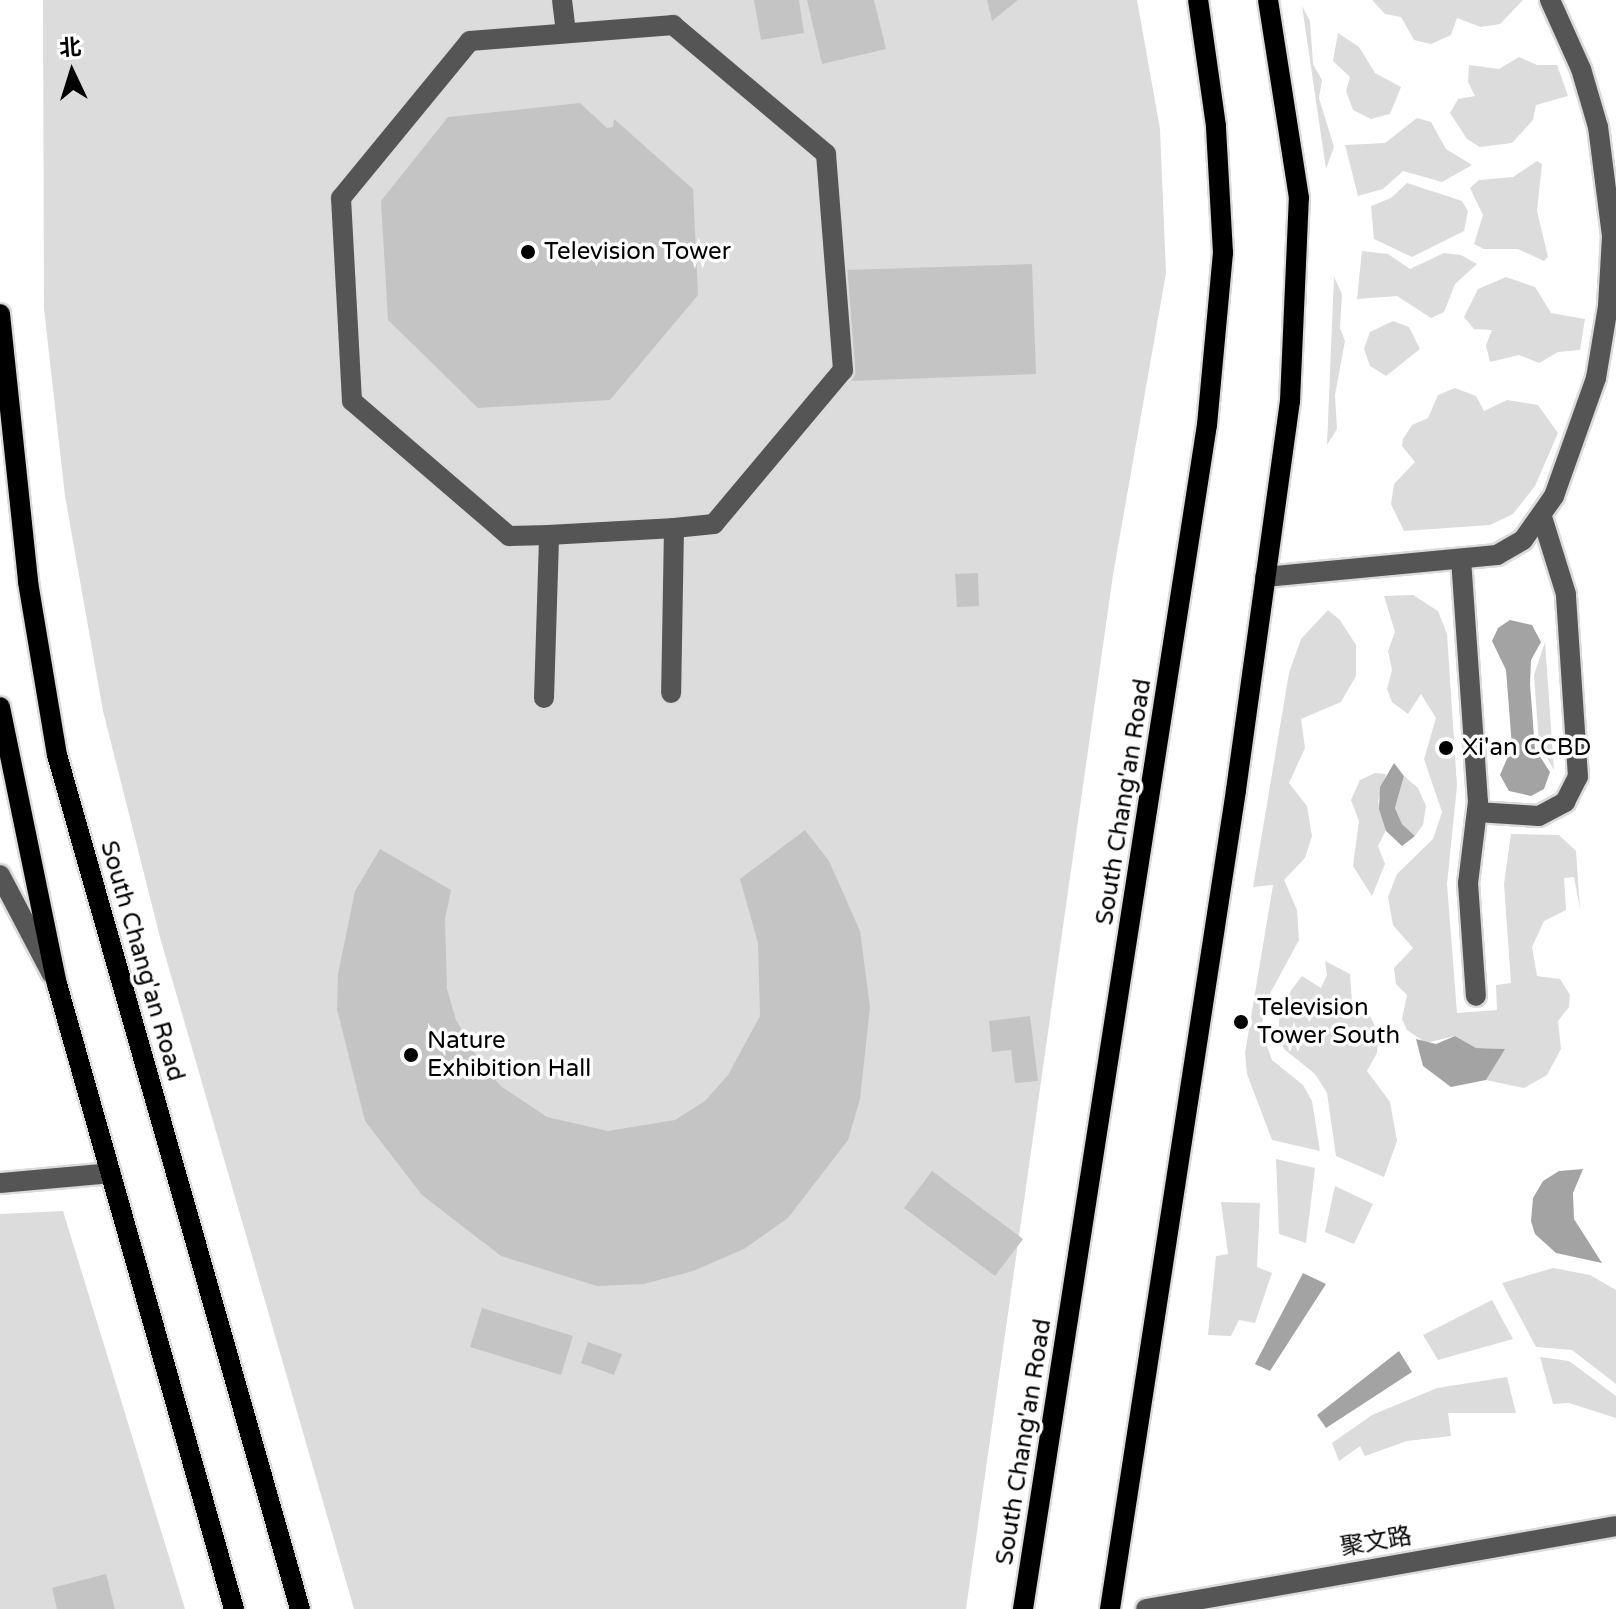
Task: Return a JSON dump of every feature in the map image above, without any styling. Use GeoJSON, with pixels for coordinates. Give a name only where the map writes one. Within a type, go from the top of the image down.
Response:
{"type":"FeatureCollection","features":[{"type":"Feature","properties":{"kind":"main road","name":"South Chang'an Road"},"geometry":{"type":"LineString","coordinates":[[1023,1609],[1209,410],[1223,253],[1214,111],[1198,0]]}},
{"type":"Feature","properties":{"kind":"main road"},"geometry":{"type":"LineString","coordinates":[[1110,1609],[1290,401],[1299,286],[1299,198],[1268,0]]}},
{"type":"Feature","properties":{"kind":"main road","name":"South Chang'an Road"},"geometry":{"type":"LineString","coordinates":[[0,314],[28,582],[57,755],[300,1609]]}},
{"type":"Feature","properties":{"kind":"main road"},"geometry":{"type":"LineString","coordinates":[[0,707],[57,984],[234,1609]]}},
{"type":"Feature","properties":{"kind":"street"},"geometry":{"type":"LineString","coordinates":[[562,0],[566,33]]}},
{"type":"Feature","properties":{"kind":"street"},"geometry":{"type":"LineString","coordinates":[[1265,577],[1461,559],[1510,549],[1542,517],[1572,453],[1596,378],[1612,236],[1598,127],[1581,69],[1550,0]]}},
{"type":"Feature","properties":{"kind":"street"},"geometry":{"type":"LineString","coordinates":[[673,25],[826,154],[843,370],[714,524],[509,536],[352,401],[341,198],[470,41],[566,33],[673,25]]}},
{"type":"Feature","properties":{"kind":"street"},"geometry":{"type":"LineString","coordinates":[[1477,812],[1539,816],[1565,802],[1578,777],[1566,594],[1542,517]]}},
{"type":"Feature","properties":{"kind":"street"},"geometry":{"type":"LineString","coordinates":[[671,693],[674,528]]}},
{"type":"Feature","properties":{"kind":"street"},"geometry":{"type":"LineString","coordinates":[[544,698],[549,535]]}},
{"type":"Feature","properties":{"kind":"street"},"geometry":{"type":"LineString","coordinates":[[1461,559],[1477,812],[1468,883],[1476,996]]}},
{"type":"Feature","properties":{"kind":"street"},"geometry":{"type":"LineString","coordinates":[[0,875],[57,984]]}},
{"type":"Feature","properties":{"kind":"street"},"geometry":{"type":"LineString","coordinates":[[0,1183],[111,1173]]}},
{"type":"Feature","properties":{"kind":"street","name":"聚文路"},"geometry":{"type":"LineString","coordinates":[[1146,1609],[1616,1526]]}},
{"type":"Feature","properties":{"kind":"shaded area"},"geometry":{"type":"Polygon","coordinates":[[[43,0],[1137,0],[1160,129],[1166,273],[1113,575],[966,1609],[354,1609],[161,941],[103,711],[65,496],[44,309],[43,0]]]}},
{"type":"Feature","properties":{"kind":"shaded area"},"geometry":{"type":"Polygon","coordinates":[[[1372,0],[1523,0],[1500,24],[1481,27],[1457,18],[1451,35],[1431,44],[1414,40],[1401,17],[1385,14],[1372,0]]]}},
{"type":"Feature","properties":{"kind":"shaded area"},"geometry":{"type":"Polygon","coordinates":[[[1302,6],[1310,21],[1313,64],[1322,80],[1319,98],[1334,147],[1326,169],[1302,6]]]}},
{"type":"Feature","properties":{"kind":"shaded area"},"geometry":{"type":"Polygon","coordinates":[[[1338,33],[1359,47],[1375,73],[1401,87],[1390,114],[1371,119],[1353,110],[1346,91],[1350,77],[1333,61],[1338,33]]]}},
{"type":"Feature","properties":{"kind":"shaded area"},"geometry":{"type":"Polygon","coordinates":[[[1519,57],[1537,65],[1557,65],[1568,96],[1536,105],[1533,120],[1512,143],[1480,147],[1467,139],[1450,113],[1458,99],[1475,96],[1468,82],[1469,65],[1499,69],[1519,57]]]}},
{"type":"Feature","properties":{"kind":"shaded area"},"geometry":{"type":"Polygon","coordinates":[[[1417,118],[1431,122],[1446,149],[1472,165],[1442,182],[1403,171],[1383,189],[1358,196],[1345,145],[1385,143],[1417,118]]]}},
{"type":"Feature","properties":{"kind":"shaded area"},"geometry":{"type":"Polygon","coordinates":[[[1537,161],[1542,164],[1537,211],[1548,257],[1544,261],[1518,249],[1484,249],[1474,244],[1483,215],[1470,188],[1479,180],[1513,177],[1537,161]]]}},
{"type":"Feature","properties":{"kind":"shaded area"},"geometry":{"type":"Polygon","coordinates":[[[1407,183],[1462,201],[1468,211],[1464,231],[1412,257],[1374,239],[1371,206],[1391,198],[1407,183]]]}},
{"type":"Feature","properties":{"kind":"shaded area"},"geometry":{"type":"Polygon","coordinates":[[[1362,251],[1388,254],[1410,269],[1444,253],[1461,255],[1477,264],[1455,284],[1444,312],[1431,318],[1397,296],[1357,299],[1362,251]]]}},
{"type":"Feature","properties":{"kind":"shaded area"},"geometry":{"type":"Polygon","coordinates":[[[1334,277],[1342,294],[1340,328],[1345,341],[1335,395],[1337,429],[1327,445],[1334,277]]]}},
{"type":"Feature","properties":{"kind":"shaded area"},"geometry":{"type":"Polygon","coordinates":[[[1506,277],[1535,287],[1551,313],[1585,319],[1580,350],[1558,352],[1539,363],[1519,355],[1490,362],[1486,345],[1492,330],[1474,329],[1464,317],[1478,289],[1506,277]]]}},
{"type":"Feature","properties":{"kind":"shaded area"},"geometry":{"type":"Polygon","coordinates":[[[1393,321],[1409,327],[1420,349],[1386,376],[1370,366],[1364,349],[1370,332],[1393,321]]]}},
{"type":"Feature","properties":{"kind":"shaded area"},"geometry":{"type":"Polygon","coordinates":[[[1455,388],[1476,396],[1484,411],[1507,400],[1538,405],[1558,433],[1535,486],[1513,514],[1490,525],[1404,531],[1391,504],[1394,484],[1415,462],[1402,446],[1403,439],[1412,425],[1428,418],[1438,395],[1455,388]]]}},
{"type":"Feature","properties":{"kind":"shaded area"},"geometry":{"type":"Polygon","coordinates":[[[1413,595],[1438,611],[1447,634],[1457,786],[1447,884],[1457,1013],[1497,1010],[1496,985],[1511,983],[1504,884],[1511,834],[1559,835],[1576,851],[1580,909],[1574,877],[1564,878],[1566,910],[1544,921],[1532,947],[1537,976],[1560,979],[1570,995],[1569,1007],[1558,1021],[1561,1049],[1547,1075],[1524,1088],[1486,1080],[1504,1049],[1476,1048],[1455,1036],[1426,1043],[1407,1030],[1402,1019],[1407,995],[1396,984],[1394,968],[1413,948],[1393,925],[1388,897],[1397,874],[1433,839],[1442,812],[1424,759],[1436,718],[1421,694],[1408,714],[1392,702],[1387,689],[1392,670],[1388,651],[1395,632],[1384,596],[1413,595]]]}},
{"type":"Feature","properties":{"kind":"shaded area"},"geometry":{"type":"Polygon","coordinates":[[[1328,610],[1340,620],[1356,645],[1356,676],[1341,702],[1301,719],[1305,748],[1289,783],[1307,806],[1312,836],[1305,858],[1284,880],[1297,910],[1299,940],[1267,999],[1261,1029],[1272,1060],[1303,1085],[1312,1101],[1320,1151],[1272,1140],[1247,1074],[1245,1053],[1273,885],[1253,887],[1289,673],[1301,639],[1328,610]]]}},
{"type":"Feature","properties":{"kind":"shaded area"},"geometry":{"type":"Polygon","coordinates":[[[1510,620],[1532,625],[1541,642],[1531,660],[1530,684],[1535,749],[1550,772],[1544,789],[1531,796],[1509,791],[1500,775],[1512,747],[1506,670],[1492,641],[1498,628],[1510,620]]]}},
{"type":"Feature","properties":{"kind":"shaded area"},"geometry":{"type":"Polygon","coordinates":[[[1545,642],[1554,770],[1539,744],[1534,675],[1545,642]]]}},
{"type":"Feature","properties":{"kind":"shaded area"},"geometry":{"type":"Polygon","coordinates":[[[1394,763],[1404,776],[1395,808],[1402,824],[1415,836],[1402,846],[1386,831],[1379,809],[1380,787],[1394,763]]]}},
{"type":"Feature","properties":{"kind":"shaded area"},"geometry":{"type":"Polygon","coordinates":[[[1375,773],[1386,774],[1378,801],[1386,830],[1378,846],[1385,864],[1372,896],[1353,866],[1359,821],[1351,800],[1360,780],[1375,773]]]}},
{"type":"Feature","properties":{"kind":"shaded area"},"geometry":{"type":"Polygon","coordinates":[[[1404,776],[1418,788],[1426,806],[1423,825],[1415,836],[1402,824],[1395,808],[1404,776]]]}},
{"type":"Feature","properties":{"kind":"shaded area"},"geometry":{"type":"Polygon","coordinates":[[[1325,961],[1350,974],[1352,1002],[1369,1014],[1378,1032],[1377,1053],[1367,1071],[1390,1102],[1397,1141],[1384,1177],[1336,1156],[1327,1093],[1315,1074],[1284,1049],[1278,1035],[1280,1011],[1292,989],[1302,976],[1321,988],[1327,975],[1325,961]]]}},
{"type":"Feature","properties":{"kind":"shaded area"},"geometry":{"type":"Polygon","coordinates":[[[1455,1036],[1476,1048],[1505,1049],[1486,1080],[1451,1087],[1423,1066],[1416,1039],[1436,1044],[1455,1036]]]}},
{"type":"Feature","properties":{"kind":"shaded area"},"geometry":{"type":"Polygon","coordinates":[[[1276,1159],[1315,1168],[1306,1243],[1279,1234],[1276,1159]]]}},
{"type":"Feature","properties":{"kind":"shaded area"},"geometry":{"type":"Polygon","coordinates":[[[1583,1169],[1573,1193],[1574,1219],[1602,1263],[1556,1253],[1535,1234],[1531,1221],[1533,1198],[1543,1181],[1559,1171],[1583,1169]]]}},
{"type":"Feature","properties":{"kind":"shaded area"},"geometry":{"type":"Polygon","coordinates":[[[1335,1186],[1373,1204],[1354,1244],[1325,1232],[1335,1186]]]}},
{"type":"Feature","properties":{"kind":"shaded area"},"geometry":{"type":"Polygon","coordinates":[[[1221,1202],[1260,1203],[1257,1267],[1272,1273],[1255,1323],[1239,1320],[1231,1336],[1208,1335],[1216,1256],[1228,1254],[1221,1202]]]}},
{"type":"Feature","properties":{"kind":"shaded area"},"geometry":{"type":"Polygon","coordinates":[[[63,1211],[185,1609],[0,1609],[0,1214],[63,1211]]]}},
{"type":"Feature","properties":{"kind":"shaded area"},"geometry":{"type":"Polygon","coordinates":[[[1553,1268],[1590,1275],[1616,1290],[1616,1384],[1572,1350],[1536,1347],[1502,1283],[1553,1268]]]}},
{"type":"Feature","properties":{"kind":"shaded area"},"geometry":{"type":"Polygon","coordinates":[[[1303,1273],[1326,1284],[1270,1371],[1255,1364],[1303,1273]]]}},
{"type":"Feature","properties":{"kind":"shaded area"},"geometry":{"type":"Polygon","coordinates":[[[1492,1300],[1513,1339],[1438,1360],[1423,1335],[1492,1300]]]}},
{"type":"Feature","properties":{"kind":"shaded area"},"geometry":{"type":"Polygon","coordinates":[[[1399,1351],[1412,1372],[1326,1428],[1317,1415],[1399,1351]]]}},
{"type":"Feature","properties":{"kind":"shaded area"},"geometry":{"type":"Polygon","coordinates":[[[1540,1357],[1569,1361],[1616,1396],[1616,1418],[1569,1403],[1553,1404],[1540,1357]]]}},
{"type":"Feature","properties":{"kind":"shaded area"},"geometry":{"type":"Polygon","coordinates":[[[1507,1377],[1516,1413],[1448,1413],[1451,1436],[1407,1441],[1365,1456],[1360,1446],[1339,1461],[1332,1443],[1372,1415],[1437,1388],[1507,1377]]]}},
{"type":"Feature","properties":{"kind":"building"},"geometry":{"type":"Polygon","coordinates":[[[754,0],[799,0],[804,33],[761,40],[754,0]]]}},
{"type":"Feature","properties":{"kind":"building"},"geometry":{"type":"Polygon","coordinates":[[[807,0],[874,0],[886,49],[822,64],[807,0]]]}},
{"type":"Feature","properties":{"kind":"building"},"geometry":{"type":"Polygon","coordinates":[[[987,0],[1018,0],[992,21],[987,0]]]}},
{"type":"Feature","properties":{"kind":"building","name":"Television Tower"},"geometry":{"type":"Polygon","coordinates":[[[580,103],[607,128],[613,127],[614,119],[693,189],[698,295],[610,400],[478,408],[388,320],[381,201],[448,117],[580,103]]]}},
{"type":"Feature","properties":{"kind":"building"},"geometry":{"type":"Polygon","coordinates":[[[1032,264],[1036,374],[849,381],[845,270],[1032,264]]]}},
{"type":"Feature","properties":{"kind":"building"},"geometry":{"type":"Polygon","coordinates":[[[978,573],[979,606],[957,607],[955,574],[978,573]]]}},
{"type":"Feature","properties":{"kind":"building","name":"Nature Exhibition Hall"},"geometry":{"type":"Polygon","coordinates":[[[805,830],[829,861],[860,931],[870,1007],[860,1099],[848,1140],[788,1218],[744,1249],[693,1271],[644,1284],[597,1286],[501,1256],[422,1195],[365,1121],[337,1009],[338,974],[355,891],[380,849],[451,890],[445,919],[447,989],[456,1020],[481,1064],[502,1087],[547,1117],[608,1131],[675,1120],[705,1101],[728,1075],[760,1016],[758,943],[740,879],[805,830]]]}},
{"type":"Feature","properties":{"kind":"building"},"geometry":{"type":"Polygon","coordinates":[[[1030,1016],[1038,1081],[1015,1083],[1011,1050],[992,1052],[989,1021],[1030,1016]]]}},
{"type":"Feature","properties":{"kind":"building"},"geometry":{"type":"Polygon","coordinates":[[[932,1171],[1023,1239],[995,1276],[904,1208],[932,1171]]]}},
{"type":"Feature","properties":{"kind":"building"},"geometry":{"type":"Polygon","coordinates":[[[482,1308],[573,1336],[561,1375],[470,1347],[482,1308]]]}},
{"type":"Feature","properties":{"kind":"building"},"geometry":{"type":"Polygon","coordinates":[[[588,1342],[622,1354],[614,1375],[581,1363],[588,1342]]]}},
{"type":"Feature","properties":{"kind":"building"},"geometry":{"type":"Polygon","coordinates":[[[106,1574],[115,1609],[57,1609],[52,1588],[106,1574]]]}},
{"type":"Feature","properties":{"kind":"place","name":"Television Tower"},"geometry":{"type":"Point","coordinates":[528,252]}},
{"type":"Feature","properties":{"kind":"place","name":"Xi'an CCBD"},"geometry":{"type":"Point","coordinates":[1446,748]}},
{"type":"Feature","properties":{"kind":"place","name":"Television Tower South"},"geometry":{"type":"Point","coordinates":[1241,1022]}},
{"type":"Feature","properties":{"kind":"place","name":"Nature Exhibition Hall"},"geometry":{"type":"Point","coordinates":[411,1055]}}]}
